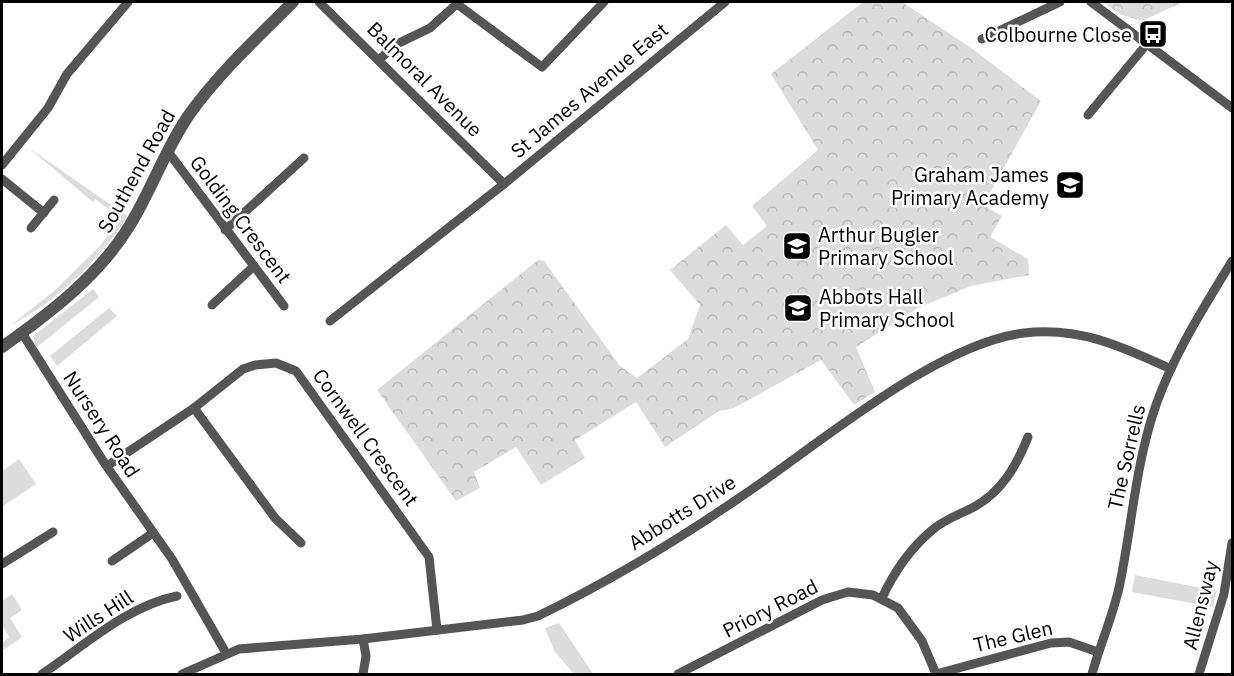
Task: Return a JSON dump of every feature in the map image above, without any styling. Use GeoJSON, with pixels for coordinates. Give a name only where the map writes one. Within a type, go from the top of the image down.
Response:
{"type":"FeatureCollection","features":[{"type":"Feature","properties":{"kind":"street"},"geometry":{"type":"LineString","coordinates":[[2,165],[48,108],[67,74],[128,2]]}},
{"type":"Feature","properties":{"kind":"street","name":"Southend Road"},"geometry":{"type":"LineString","coordinates":[[2,347],[82,284],[110,255],[131,224],[190,114],[220,78],[293,2]]}},
{"type":"Feature","properties":{"kind":"street","name":"Balmoral Avenue"},"geometry":{"type":"LineString","coordinates":[[319,2],[380,59],[504,184]]}},
{"type":"Feature","properties":{"kind":"street"},"geometry":{"type":"LineString","coordinates":[[380,59],[395,45],[430,28],[458,3],[542,67],[604,2]]}},
{"type":"Feature","properties":{"kind":"street","name":"St James Avenue East"},"geometry":{"type":"LineString","coordinates":[[330,321],[504,184],[725,2]]}},
{"type":"Feature","properties":{"kind":"street"},"geometry":{"type":"LineString","coordinates":[[982,39],[1060,2]]}},
{"type":"Feature","properties":{"kind":"street"},"geometry":{"type":"LineString","coordinates":[[1091,2],[1233,108]]}},
{"type":"Feature","properties":{"kind":"street"},"geometry":{"type":"LineString","coordinates":[[1088,115],[1146,45]]}},
{"type":"Feature","properties":{"kind":"street","name":"Golding Crescent"},"geometry":{"type":"LineString","coordinates":[[169,153],[284,306]]}},
{"type":"Feature","properties":{"kind":"street"},"geometry":{"type":"LineString","coordinates":[[225,230],[304,159]]}},
{"type":"Feature","properties":{"kind":"street"},"geometry":{"type":"LineString","coordinates":[[2,179],[44,213]]}},
{"type":"Feature","properties":{"kind":"street"},"geometry":{"type":"LineString","coordinates":[[32,228],[54,200]]}},
{"type":"Feature","properties":{"kind":"street","name":"The Sorrells"},"geometry":{"type":"LineString","coordinates":[[1092,675],[1119,587],[1145,443],[1171,369],[1205,305],[1233,261]]}},
{"type":"Feature","properties":{"kind":"street"},"geometry":{"type":"LineString","coordinates":[[212,305],[253,267]]}},
{"type":"Feature","properties":{"kind":"street","name":"Abbotts Drive"},"geometry":{"type":"LineString","coordinates":[[182,675],[239,649],[363,639],[523,620],[556,607],[656,551],[730,504],[918,375],[994,340],[1022,333],[1044,331],[1083,334],[1114,343],[1171,369]]}},
{"type":"Feature","properties":{"kind":"street","name":"Nursery Road"},"geometry":{"type":"LineString","coordinates":[[22,333],[107,466],[172,559],[226,653]]}},
{"type":"Feature","properties":{"kind":"street","name":"Cornwell Crescent"},"geometry":{"type":"LineString","coordinates":[[107,466],[194,408],[243,369],[276,363],[296,371],[429,557],[437,630]]}},
{"type":"Feature","properties":{"kind":"street"},"geometry":{"type":"LineString","coordinates":[[194,408],[275,518],[301,543]]}},
{"type":"Feature","properties":{"kind":"street"},"geometry":{"type":"LineString","coordinates":[[936,674],[922,641],[903,614],[882,598],[898,567],[932,530],[980,504],[1002,484],[1019,459],[1028,437]]}},
{"type":"Feature","properties":{"kind":"street"},"geometry":{"type":"LineString","coordinates":[[2,564],[53,532]]}},
{"type":"Feature","properties":{"kind":"street"},"geometry":{"type":"LineString","coordinates":[[112,561],[153,533]]}},
{"type":"Feature","properties":{"kind":"street","name":"Allensway"},"geometry":{"type":"LineString","coordinates":[[1199,675],[1222,603],[1233,543]]}},
{"type":"Feature","properties":{"kind":"street","name":"Priory Road"},"geometry":{"type":"LineString","coordinates":[[678,675],[834,595],[862,592],[882,598]]}},
{"type":"Feature","properties":{"kind":"street","name":"Wills Hill"},"geometry":{"type":"LineString","coordinates":[[42,675],[133,613],[155,601],[177,596]]}},
{"type":"Feature","properties":{"kind":"street"},"geometry":{"type":"LineString","coordinates":[[1222,603],[1233,605]]}},
{"type":"Feature","properties":{"kind":"street"},"geometry":{"type":"LineString","coordinates":[[363,639],[366,656],[363,675]]}},
{"type":"Feature","properties":{"kind":"street","name":"The Glen"},"geometry":{"type":"LineString","coordinates":[[936,674],[1051,643],[1069,642],[1098,652]]}},
{"type":"Feature","properties":{"kind":"green space","name":"Arthur Bugler Primary School"},"geometry":{"type":"Polygon","coordinates":[[[863,2],[902,2],[974,50],[1041,101],[983,205],[1002,216],[990,237],[1028,259],[1029,275],[971,286],[918,308],[856,347],[875,392],[854,405],[821,360],[734,408],[719,411],[665,447],[636,402],[575,440],[585,458],[541,485],[516,447],[474,472],[480,488],[456,501],[377,390],[538,260],[544,261],[620,366],[637,378],[688,339],[700,305],[670,270],[726,225],[743,245],[767,226],[752,206],[818,150],[771,74],[863,2]]]}},
{"type":"Feature","properties":{"kind":"green space"},"geometry":{"type":"Polygon","coordinates":[[[1103,2],[1183,2],[1142,21],[1119,14],[1103,2]]]}},
{"type":"Feature","properties":{"kind":"green space"},"geometry":{"type":"Polygon","coordinates":[[[29,148],[127,216],[131,224],[125,221],[101,252],[60,293],[11,325],[53,292],[99,247],[121,218],[95,199],[93,202],[29,148]]]}},
{"type":"Feature","properties":{"kind":"green space"},"geometry":{"type":"Polygon","coordinates":[[[93,289],[99,297],[36,348],[33,336],[93,289]]]}},
{"type":"Feature","properties":{"kind":"green space"},"geometry":{"type":"Polygon","coordinates":[[[109,308],[117,316],[57,366],[50,356],[109,308]]]}},
{"type":"Feature","properties":{"kind":"green space"},"geometry":{"type":"Polygon","coordinates":[[[19,459],[36,484],[2,507],[2,471],[19,459]]]}},
{"type":"Feature","properties":{"kind":"green space"},"geometry":{"type":"Polygon","coordinates":[[[1135,575],[1217,591],[1213,607],[1132,592],[1135,575]]]}},
{"type":"Feature","properties":{"kind":"green space"},"geometry":{"type":"Polygon","coordinates":[[[12,594],[22,610],[10,618],[22,637],[2,651],[2,643],[9,637],[2,625],[2,601],[12,594]]]}},
{"type":"Feature","properties":{"kind":"green space"},"geometry":{"type":"Polygon","coordinates":[[[559,623],[593,674],[574,674],[555,652],[545,628],[559,623]]]}},
{"type":"Feature","properties":{"kind":"place","name":"Colbourne Close"},"geometry":{"type":"Point","coordinates":[1153,34]}},
{"type":"Feature","properties":{"kind":"place","name":"Graham James Primary Academy"},"geometry":{"type":"Point","coordinates":[1070,185]}},
{"type":"Feature","properties":{"kind":"place","name":"Arthur Bugler Primary School"},"geometry":{"type":"Point","coordinates":[797,246]}},
{"type":"Feature","properties":{"kind":"place","name":"Abbots Hall Primary School"},"geometry":{"type":"Point","coordinates":[798,308]}}]}
